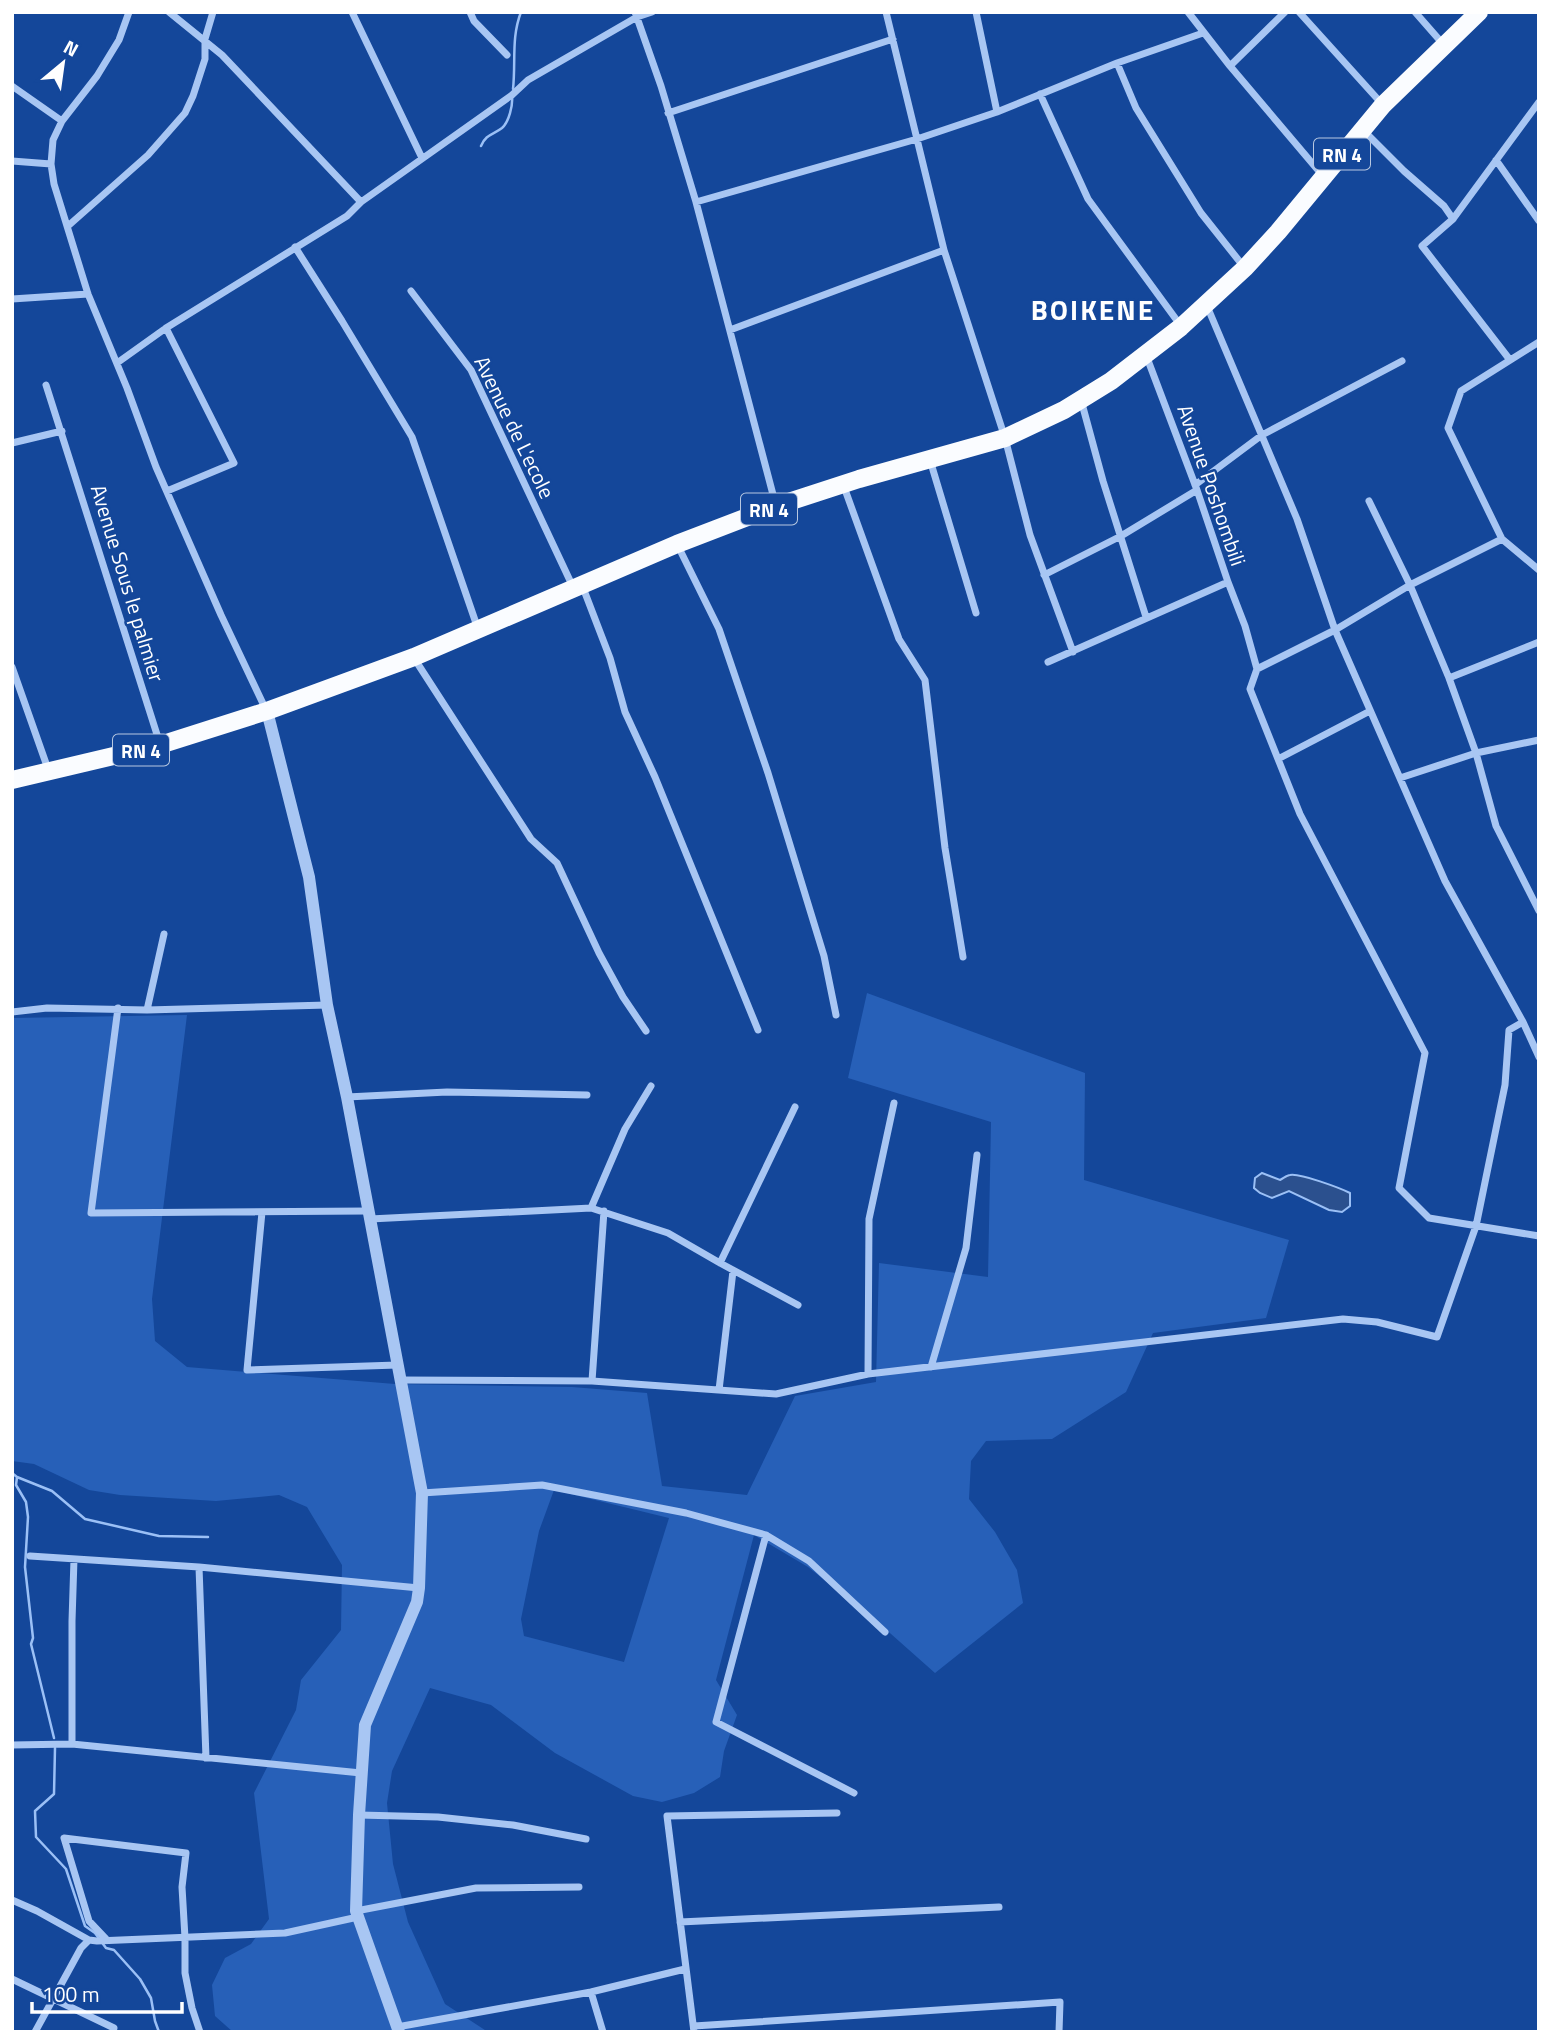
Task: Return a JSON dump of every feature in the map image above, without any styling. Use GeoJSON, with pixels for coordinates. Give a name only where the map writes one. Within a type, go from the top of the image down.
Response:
{"type":"FeatureCollection","features":[{"type":"Feature","properties":{"kind":"highway","name":"RN 4"},"geometry":{"type":"LineString","coordinates":[[12,780],[160,745],[267,711],[414,657],[677,544],[776,506],[1005,438],[1064,410],[1111,381],[1181,327],[1245,268],[1383,105],[1479,12]]}},
{"type":"Feature","properties":{"kind":"street"},"geometry":{"type":"LineString","coordinates":[[129,12],[119,40],[62,121],[53,140],[51,164],[54,184],[88,294],[167,491],[221,615],[267,711],[309,877],[327,1005],[348,1097],[422,1493],[417,1602],[365,1726],[359,1815],[357,1914],[398,2029],[591,1992],[685,1969]]}},
{"type":"Feature","properties":{"kind":"street"},"geometry":{"type":"LineString","coordinates":[[169,12],[222,55],[361,202]]}},
{"type":"Feature","properties":{"kind":"street"},"geometry":{"type":"LineString","coordinates":[[68,226],[148,155],[185,113],[194,96],[205,59],[205,39],[214,12]]}},
{"type":"Feature","properties":{"kind":"street"},"geometry":{"type":"LineString","coordinates":[[352,12],[422,158]]}},
{"type":"Feature","properties":{"kind":"street"},"geometry":{"type":"LineString","coordinates":[[470,12],[474,21],[507,55]]}},
{"type":"Feature","properties":{"kind":"street"},"geometry":{"type":"LineString","coordinates":[[117,363],[166,328],[346,216],[361,202],[528,80],[636,15],[652,12]]}},
{"type":"Feature","properties":{"kind":"street"},"geometry":{"type":"LineString","coordinates":[[886,12],[944,250],[1005,438],[1030,535],[1073,652]]}},
{"type":"Feature","properties":{"kind":"street"},"geometry":{"type":"LineString","coordinates":[[976,12],[997,112]]}},
{"type":"Feature","properties":{"kind":"street"},"geometry":{"type":"LineString","coordinates":[[1188,12],[1323,176]]}},
{"type":"Feature","properties":{"kind":"street"},"geometry":{"type":"LineString","coordinates":[[1230,66],[1285,12]]}},
{"type":"Feature","properties":{"kind":"street"},"geometry":{"type":"LineString","coordinates":[[1299,12],[1383,105]]}},
{"type":"Feature","properties":{"kind":"street"},"geometry":{"type":"LineString","coordinates":[[1415,12],[1444,44]]}},
{"type":"Feature","properties":{"kind":"street"},"geometry":{"type":"LineString","coordinates":[[636,15],[661,86],[696,202],[776,506]]}},
{"type":"Feature","properties":{"kind":"street"},"geometry":{"type":"LineString","coordinates":[[696,202],[917,139],[997,112],[1117,63],[1203,33]]}},
{"type":"Feature","properties":{"kind":"street"},"geometry":{"type":"LineString","coordinates":[[668,113],[893,39]]}},
{"type":"Feature","properties":{"kind":"street"},"geometry":{"type":"LineString","coordinates":[[1117,63],[1136,108],[1201,213],[1245,268]]}},
{"type":"Feature","properties":{"kind":"street"},"geometry":{"type":"LineString","coordinates":[[12,86],[62,121]]}},
{"type":"Feature","properties":{"kind":"street"},"geometry":{"type":"LineString","coordinates":[[1040,94],[1088,199],[1181,327]]}},
{"type":"Feature","properties":{"kind":"street"},"geometry":{"type":"LineString","coordinates":[[1510,360],[1423,246],[1453,219],[1539,102]]}},
{"type":"Feature","properties":{"kind":"street"},"geometry":{"type":"LineString","coordinates":[[1362,130],[1444,206],[1453,219]]}},
{"type":"Feature","properties":{"kind":"street"},"geometry":{"type":"LineString","coordinates":[[1496,160],[1538,218]]}},
{"type":"Feature","properties":{"kind":"street"},"geometry":{"type":"LineString","coordinates":[[12,161],[51,164]]}},
{"type":"Feature","properties":{"kind":"street"},"geometry":{"type":"LineString","coordinates":[[295,247],[412,437],[478,629]]}},
{"type":"Feature","properties":{"kind":"street"},"geometry":{"type":"LineString","coordinates":[[730,330],[944,250]]}},
{"type":"Feature","properties":{"kind":"street","name":"Avenue de L'ecole"},"geometry":{"type":"LineString","coordinates":[[411,292],[471,370],[577,586],[610,658],[625,712],[655,777],[758,1030]]}},
{"type":"Feature","properties":{"kind":"street"},"geometry":{"type":"LineString","coordinates":[[12,299],[88,294]]}},
{"type":"Feature","properties":{"kind":"street"},"geometry":{"type":"LineString","coordinates":[[1206,305],[1297,519],[1335,630],[1445,881],[1523,1022],[1539,1057]]}},
{"type":"Feature","properties":{"kind":"street"},"geometry":{"type":"LineString","coordinates":[[166,328],[234,463],[167,491]]}},
{"type":"Feature","properties":{"kind":"street"},"geometry":{"type":"LineString","coordinates":[[1539,342],[1461,391],[1448,428],[1502,538],[1539,570]]}},
{"type":"Feature","properties":{"kind":"street","name":"Avenue Poshombili"},"geometry":{"type":"LineString","coordinates":[[1146,354],[1245,626],[1257,669],[1250,689],[1300,814],[1425,1053],[1399,1188],[1429,1218],[1476,1226]]}},
{"type":"Feature","properties":{"kind":"street"},"geometry":{"type":"LineString","coordinates":[[1044,575],[1121,536],[1196,487],[1262,435],[1402,361]]}},
{"type":"Feature","properties":{"kind":"street","name":"Avenue Sous le palmier"},"geometry":{"type":"LineString","coordinates":[[46,385],[160,745]]}},
{"type":"Feature","properties":{"kind":"street"},"geometry":{"type":"LineString","coordinates":[[1081,400],[1146,618]]}},
{"type":"Feature","properties":{"kind":"street"},"geometry":{"type":"LineString","coordinates":[[12,443],[62,431]]}},
{"type":"Feature","properties":{"kind":"street"},"geometry":{"type":"LineString","coordinates":[[930,460],[975,613]]}},
{"type":"Feature","properties":{"kind":"street"},"geometry":{"type":"LineString","coordinates":[[843,484],[899,639],[925,680],[945,848],[963,957]]}},
{"type":"Feature","properties":{"kind":"street"},"geometry":{"type":"LineString","coordinates":[[1369,501],[1410,585],[1449,678],[1476,753],[1496,826],[1539,911]]}},
{"type":"Feature","properties":{"kind":"street"},"geometry":{"type":"LineString","coordinates":[[1257,669],[1335,630],[1410,585],[1502,538]]}},
{"type":"Feature","properties":{"kind":"street"},"geometry":{"type":"LineString","coordinates":[[677,544],[719,629],[824,956],[836,1015]]}},
{"type":"Feature","properties":{"kind":"street"},"geometry":{"type":"LineString","coordinates":[[1048,662],[1228,582]]}},
{"type":"Feature","properties":{"kind":"street"},"geometry":{"type":"LineString","coordinates":[[1449,678],[1539,642]]}},
{"type":"Feature","properties":{"kind":"street"},"geometry":{"type":"LineString","coordinates":[[414,657],[531,839],[557,863],[622,997],[646,1031]]}},
{"type":"Feature","properties":{"kind":"street"},"geometry":{"type":"LineString","coordinates":[[12,667],[49,772]]}},
{"type":"Feature","properties":{"kind":"street"},"geometry":{"type":"LineString","coordinates":[[1278,759],[1370,711]]}},
{"type":"Feature","properties":{"kind":"street"},"geometry":{"type":"LineString","coordinates":[[1401,778],[1476,753],[1539,740]]}},
{"type":"Feature","properties":{"kind":"street"},"geometry":{"type":"LineString","coordinates":[[146,1010],[164,934]]}},
{"type":"Feature","properties":{"kind":"street"},"geometry":{"type":"LineString","coordinates":[[12,1012],[47,1008],[146,1010],[327,1005]]}},
{"type":"Feature","properties":{"kind":"street"},"geometry":{"type":"LineString","coordinates":[[118,1008],[91,1213],[262,1212],[369,1215],[591,1208],[668,1233],[799,1305]]}},
{"type":"Feature","properties":{"kind":"street"},"geometry":{"type":"LineString","coordinates":[[400,1380],[592,1381],[776,1394],[868,1374],[1343,1319],[1377,1322],[1437,1336],[1476,1226],[1505,1085],[1509,1030],[1523,1022]]}},
{"type":"Feature","properties":{"kind":"street"},"geometry":{"type":"LineString","coordinates":[[591,1208],[625,1129],[651,1086]]}},
{"type":"Feature","properties":{"kind":"street"},"geometry":{"type":"LineString","coordinates":[[348,1097],[447,1091],[587,1095]]}},
{"type":"Feature","properties":{"kind":"street"},"geometry":{"type":"LineString","coordinates":[[868,1374],[869,1219],[894,1103]]}},
{"type":"Feature","properties":{"kind":"street"},"geometry":{"type":"LineString","coordinates":[[720,1263],[795,1107]]}},
{"type":"Feature","properties":{"kind":"street"},"geometry":{"type":"LineString","coordinates":[[931,1367],[966,1248],[977,1154]]}},
{"type":"Feature","properties":{"kind":"street"},"geometry":{"type":"LineString","coordinates":[[592,1381],[604,1211]]}},
{"type":"Feature","properties":{"kind":"street"},"geometry":{"type":"LineString","coordinates":[[262,1212],[247,1370],[397,1365]]}},
{"type":"Feature","properties":{"kind":"street"},"geometry":{"type":"LineString","coordinates":[[1476,1226],[1539,1236]]}},
{"type":"Feature","properties":{"kind":"street"},"geometry":{"type":"LineString","coordinates":[[719,1390],[733,1270]]}},
{"type":"Feature","properties":{"kind":"street"},"geometry":{"type":"LineString","coordinates":[[422,1493],[542,1485],[686,1513],[766,1535],[809,1562],[885,1632]]}},
{"type":"Feature","properties":{"kind":"street"},"geometry":{"type":"LineString","coordinates":[[766,1535],[716,1722],[854,1793]]}},
{"type":"Feature","properties":{"kind":"street"},"geometry":{"type":"LineString","coordinates":[[30,1556],[200,1567],[419,1588]]}},
{"type":"Feature","properties":{"kind":"street"},"geometry":{"type":"LineString","coordinates":[[72,1744],[74,1559]]}},
{"type":"Feature","properties":{"kind":"street"},"geometry":{"type":"LineString","coordinates":[[200,1567],[206,1758]]}},
{"type":"Feature","properties":{"kind":"street"},"geometry":{"type":"LineString","coordinates":[[12,1745],[72,1744],[361,1773]]}},
{"type":"Feature","properties":{"kind":"street"},"geometry":{"type":"LineString","coordinates":[[837,1813],[667,1815],[694,2029],[1060,2002],[1059,2032]]}},
{"type":"Feature","properties":{"kind":"street"},"geometry":{"type":"LineString","coordinates":[[359,1815],[438,1817],[513,1825],[586,1839]]}},
{"type":"Feature","properties":{"kind":"street"},"geometry":{"type":"LineString","coordinates":[[98,1940],[89,1921],[64,1838],[186,1853],[182,1887],[186,1938],[185,1973],[200,2032]]}},
{"type":"Feature","properties":{"kind":"street"},"geometry":{"type":"LineString","coordinates":[[35,2032],[81,1948],[98,1940],[285,1933],[476,1888],[579,1887]]}},
{"type":"Feature","properties":{"kind":"street"},"geometry":{"type":"LineString","coordinates":[[12,1900],[98,1940]]}},
{"type":"Feature","properties":{"kind":"street"},"geometry":{"type":"LineString","coordinates":[[680,1922],[999,1907]]}},
{"type":"Feature","properties":{"kind":"street"},"geometry":{"type":"LineString","coordinates":[[12,1979],[114,2028],[113,2032]]}},
{"type":"Feature","properties":{"kind":"street"},"geometry":{"type":"LineString","coordinates":[[591,1992],[603,2032]]}},
{"type":"Feature","properties":{"kind":"shaded area"},"geometry":{"type":"Polygon","coordinates":[[[867,993],[1085,1073],[1084,1180],[1289,1240],[1266,1318],[1153,1333],[1126,1392],[1052,1439],[986,1441],[971,1461],[969,1499],[995,1532],[1017,1570],[1023,1603],[935,1673],[882,1626],[808,1567],[754,1535],[716,1680],[737,1715],[724,1751],[720,1777],[694,1793],[662,1802],[633,1796],[555,1753],[491,1705],[430,1688],[392,1771],[387,1803],[393,1864],[408,1922],[445,2004],[488,2032],[233,2032],[215,2016],[212,1985],[225,1958],[251,1944],[269,1919],[254,1793],[296,1710],[301,1680],[341,1630],[342,1565],[307,1507],[279,1495],[216,1501],[120,1495],[89,1490],[34,1464],[12,1461],[12,1018],[187,1015],[152,1299],[155,1341],[187,1367],[395,1384],[572,1387],[647,1393],[662,1486],[747,1495],[795,1396],[876,1382],[879,1263],[988,1277],[991,1122],[848,1078],[867,993]],[[554,1490],[539,1531],[521,1619],[524,1636],[624,1662],[669,1518],[554,1490]]]}},
{"type":"Feature","properties":{"kind":"shaded area"},"geometry":{"type":"Polygon","coordinates":[[[1262,1173],[1280,1180],[1295,1175],[1311,1178],[1350,1193],[1350,1206],[1342,1212],[1329,1210],[1289,1191],[1272,1198],[1254,1188],[1255,1178],[1262,1173]]]}},
{"type":"Feature","properties":{"kind":"waterway"},"geometry":{"type":"LineString","coordinates":[[513,89],[515,41],[521,12]]}},
{"type":"Feature","properties":{"kind":"waterway"},"geometry":{"type":"LineString","coordinates":[[481,146],[487,137],[504,125],[510,113],[512,96]]}},
{"type":"Feature","properties":{"kind":"waterway"},"geometry":{"type":"LineString","coordinates":[[12,1473],[17,1477],[16,1485],[26,1502],[28,1517],[25,1567],[33,1638],[31,1644],[54,1738]]}},
{"type":"Feature","properties":{"kind":"waterway"},"geometry":{"type":"LineString","coordinates":[[17,1477],[52,1491],[85,1519],[159,1536],[208,1537]]}},
{"type":"Feature","properties":{"kind":"waterway"},"geometry":{"type":"LineString","coordinates":[[55,1748],[54,1794],[35,1811],[36,1837],[66,1869],[85,1926],[95,1933],[106,1948],[114,1950],[140,1979],[151,1998],[159,2032]]}},
{"type":"Feature","properties":{"kind":"district","name":"BOIKENE"},"geometry":{"type":"Point","coordinates":[1093,309]}}]}
